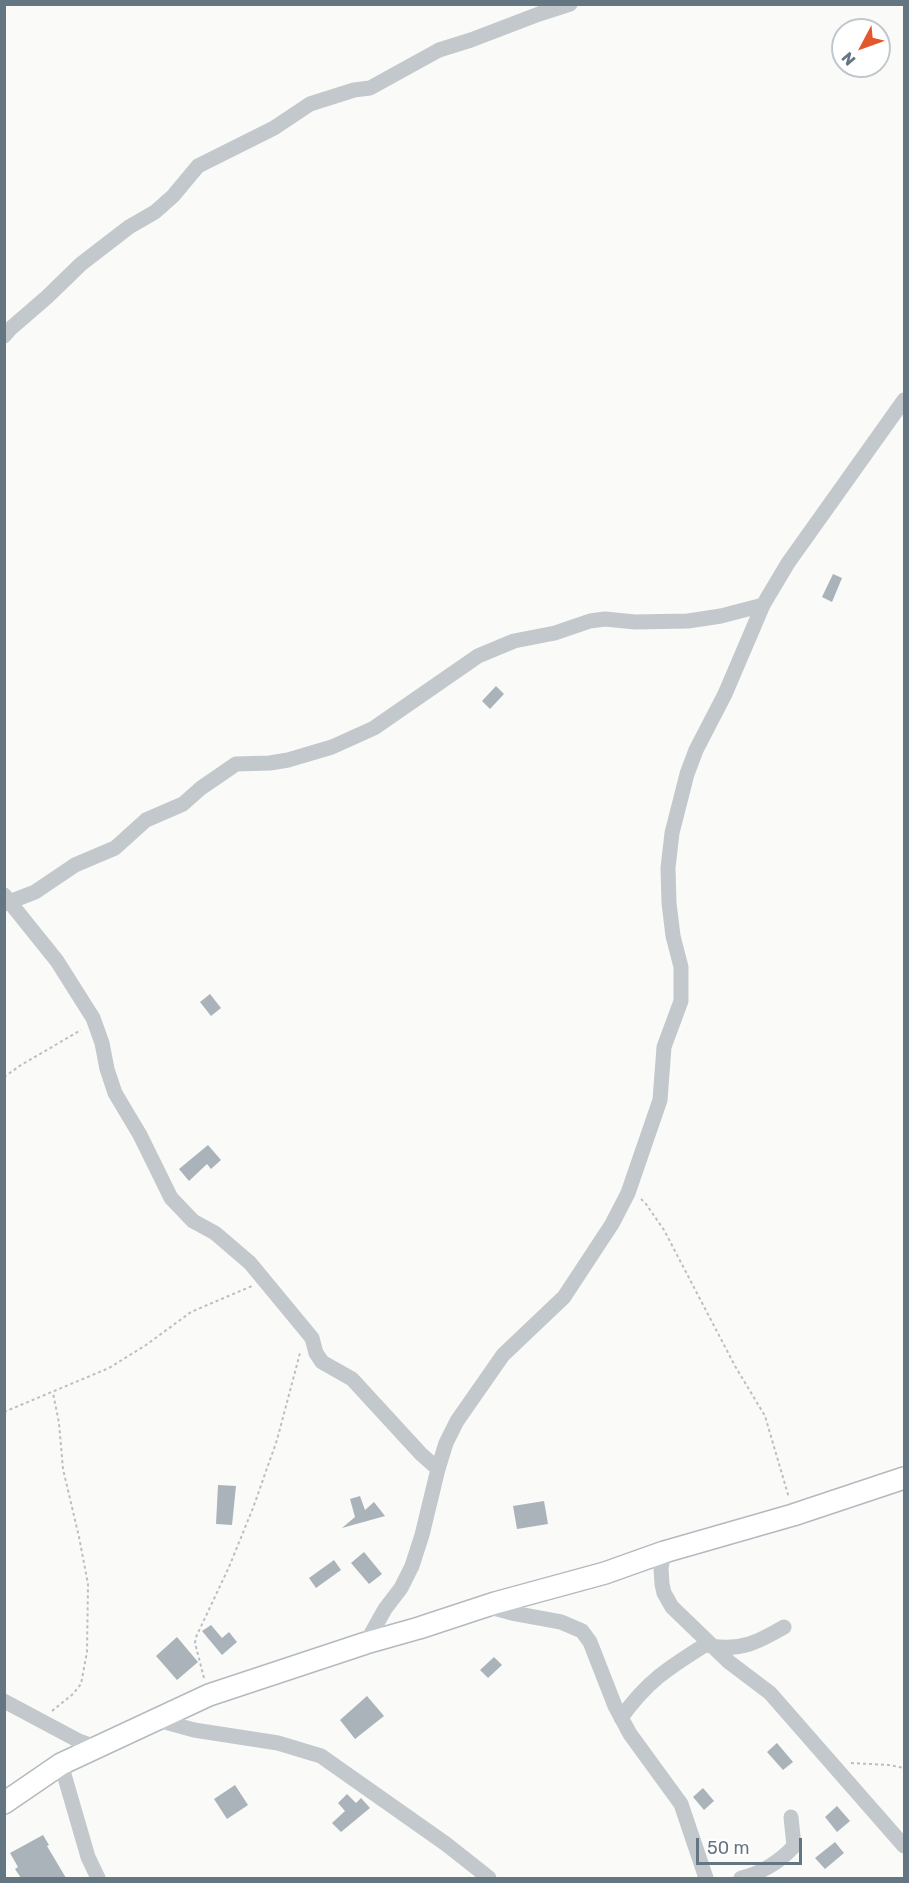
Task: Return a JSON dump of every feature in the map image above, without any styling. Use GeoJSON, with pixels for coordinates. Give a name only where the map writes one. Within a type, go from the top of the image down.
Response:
{"type":"FeatureCollection","features":[{"type":"Feature","properties":{"kind":"main road"},"geometry":{"type":"LineString","coordinates":[[4,1803],[61,1764],[209,1695],[366,1643],[605,1573],[664,1551],[793,1515],[904,1478]]}},
{"type":"Feature","properties":{"kind":"street"},"geometry":{"type":"LineString","coordinates":[[4,336],[81,264],[167,201],[198,166],[274,128],[310,104],[354,90],[370,88],[439,50],[570,4]]}},
{"type":"Feature","properties":{"kind":"street"},"geometry":{"type":"LineString","coordinates":[[366,1643],[385,1609],[401,1588],[412,1566],[446,1443],[457,1421],[502,1355],[564,1297],[612,1224],[628,1193],[660,1100],[664,1047],[681,1001],[681,967],[673,936],[668,868],[678,804],[696,750],[725,694],[763,605],[788,563],[904,400]]}},
{"type":"Feature","properties":{"kind":"street"},"geometry":{"type":"LineString","coordinates":[[438,1469],[421,1454],[352,1379],[322,1362],[316,1353],[312,1338],[250,1263],[216,1233],[193,1221],[171,1198],[140,1135],[115,1093],[93,1018],[57,961],[6,900],[35,892],[75,864],[115,848],[146,820],[183,804],[201,788],[236,764],[279,762],[332,747],[374,728],[478,656],[492,649],[514,641],[555,633],[590,621],[605,619],[635,622],[688,621],[721,616],[763,605]]}},
{"type":"Feature","properties":{"kind":"street"},"geometry":{"type":"LineString","coordinates":[[664,1551],[661,1568],[664,1593],[680,1616],[742,1673],[770,1692],[904,1846]]}},
{"type":"Feature","properties":{"kind":"street"},"geometry":{"type":"LineString","coordinates":[[486,1606],[561,1622],[582,1630],[590,1642],[621,1718],[635,1742],[681,1804],[706,1878]]}},
{"type":"Feature","properties":{"kind":"street"},"geometry":{"type":"LineString","coordinates":[[621,1718],[645,1688],[663,1672],[710,1644],[731,1648],[748,1646],[784,1627]]}},
{"type":"Feature","properties":{"kind":"street"},"geometry":{"type":"LineString","coordinates":[[4,1701],[79,1741],[96,1747]]}},
{"type":"Feature","properties":{"kind":"street"},"geometry":{"type":"LineString","coordinates":[[158,1720],[194,1730],[278,1743],[321,1756],[437,1838],[489,1878]]}},
{"type":"Feature","properties":{"kind":"street"},"geometry":{"type":"LineString","coordinates":[[61,1764],[85,1847],[98,1878]]}},
{"type":"Feature","properties":{"kind":"street"},"geometry":{"type":"LineString","coordinates":[[741,1878],[757,1873],[787,1854],[794,1846],[791,1817]]}},
{"type":"Feature","properties":{"kind":"path"},"geometry":{"type":"LineString","coordinates":[[4,1077],[77,1034],[93,1018]]}},
{"type":"Feature","properties":{"kind":"path"},"geometry":{"type":"LineString","coordinates":[[628,1193],[646,1204],[664,1230],[735,1366],[765,1416],[793,1515]]}},
{"type":"Feature","properties":{"kind":"path"},"geometry":{"type":"LineString","coordinates":[[4,1412],[53,1393],[123,1361],[185,1316],[205,1305],[244,1288],[266,1284]]}},
{"type":"Feature","properties":{"kind":"path"},"geometry":{"type":"LineString","coordinates":[[209,1695],[195,1643],[196,1637],[253,1508],[277,1440],[301,1350],[303,1328]]}},
{"type":"Feature","properties":{"kind":"path"},"geometry":{"type":"LineString","coordinates":[[39,1719],[73,1694],[81,1684],[87,1652],[88,1584],[63,1469],[59,1423],[53,1393]]}},
{"type":"Feature","properties":{"kind":"path"},"geometry":{"type":"LineString","coordinates":[[835,1766],[868,1763],[904,1768]]}},
{"type":"Feature","properties":{"kind":"building"},"geometry":{"type":"Polygon","coordinates":[[[833,574],[842,578],[832,602],[822,597],[833,574]]]}},
{"type":"Feature","properties":{"kind":"building"},"geometry":{"type":"Polygon","coordinates":[[[496,686],[504,694],[490,709],[482,701],[496,686]]]}},
{"type":"Feature","properties":{"kind":"building"},"geometry":{"type":"Polygon","coordinates":[[[210,994],[221,1008],[211,1016],[200,1002],[210,994]]]}},
{"type":"Feature","properties":{"kind":"building"},"geometry":{"type":"Polygon","coordinates":[[[208,1145],[221,1160],[211,1169],[207,1164],[189,1181],[179,1169],[208,1145]]]}},
{"type":"Feature","properties":{"kind":"building"},"geometry":{"type":"Polygon","coordinates":[[[218,1485],[236,1486],[232,1525],[216,1524],[218,1485]]]}},
{"type":"Feature","properties":{"kind":"building"},"geometry":{"type":"Polygon","coordinates":[[[360,1496],[365,1510],[374,1502],[385,1516],[342,1528],[355,1517],[350,1499],[360,1496]]]}},
{"type":"Feature","properties":{"kind":"building"},"geometry":{"type":"Polygon","coordinates":[[[544,1501],[548,1524],[517,1529],[513,1506],[544,1501]]]}},
{"type":"Feature","properties":{"kind":"building"},"geometry":{"type":"Polygon","coordinates":[[[364,1552],[382,1574],[369,1584],[351,1563],[364,1552]]]}},
{"type":"Feature","properties":{"kind":"building"},"geometry":{"type":"Polygon","coordinates":[[[334,1560],[341,1570],[316,1588],[309,1578],[334,1560]]]}},
{"type":"Feature","properties":{"kind":"building"},"geometry":{"type":"Polygon","coordinates":[[[211,1625],[222,1638],[229,1632],[237,1642],[222,1655],[202,1631],[211,1625]]]}},
{"type":"Feature","properties":{"kind":"building"},"geometry":{"type":"Polygon","coordinates":[[[177,1637],[198,1662],[177,1680],[156,1656],[177,1637]]]}},
{"type":"Feature","properties":{"kind":"building"},"geometry":{"type":"Polygon","coordinates":[[[494,1657],[502,1665],[488,1678],[480,1670],[494,1657]]]}},
{"type":"Feature","properties":{"kind":"building"},"geometry":{"type":"Polygon","coordinates":[[[367,1696],[384,1716],[355,1739],[340,1720],[367,1696]]]}},
{"type":"Feature","properties":{"kind":"building"},"geometry":{"type":"Polygon","coordinates":[[[777,1743],[793,1762],[783,1770],[767,1752],[777,1743]]]}},
{"type":"Feature","properties":{"kind":"building"},"geometry":{"type":"Polygon","coordinates":[[[235,1785],[248,1805],[227,1819],[214,1799],[235,1785]]]}},
{"type":"Feature","properties":{"kind":"building"},"geometry":{"type":"Polygon","coordinates":[[[703,1788],[714,1801],[704,1810],[693,1797],[703,1788]]]}},
{"type":"Feature","properties":{"kind":"building"},"geometry":{"type":"Polygon","coordinates":[[[347,1794],[356,1803],[361,1798],[370,1808],[341,1832],[332,1823],[345,1811],[338,1803],[347,1794]]]}},
{"type":"Feature","properties":{"kind":"building"},"geometry":{"type":"Polygon","coordinates":[[[837,1806],[850,1821],[837,1832],[825,1817],[837,1806]]]}},
{"type":"Feature","properties":{"kind":"building"},"geometry":{"type":"Polygon","coordinates":[[[43,1835],[66,1878],[21,1878],[15,1869],[18,1867],[10,1853],[43,1835]]]}},
{"type":"Feature","properties":{"kind":"building"},"geometry":{"type":"Polygon","coordinates":[[[835,1842],[844,1853],[825,1869],[815,1858],[835,1842]]]}}]}
